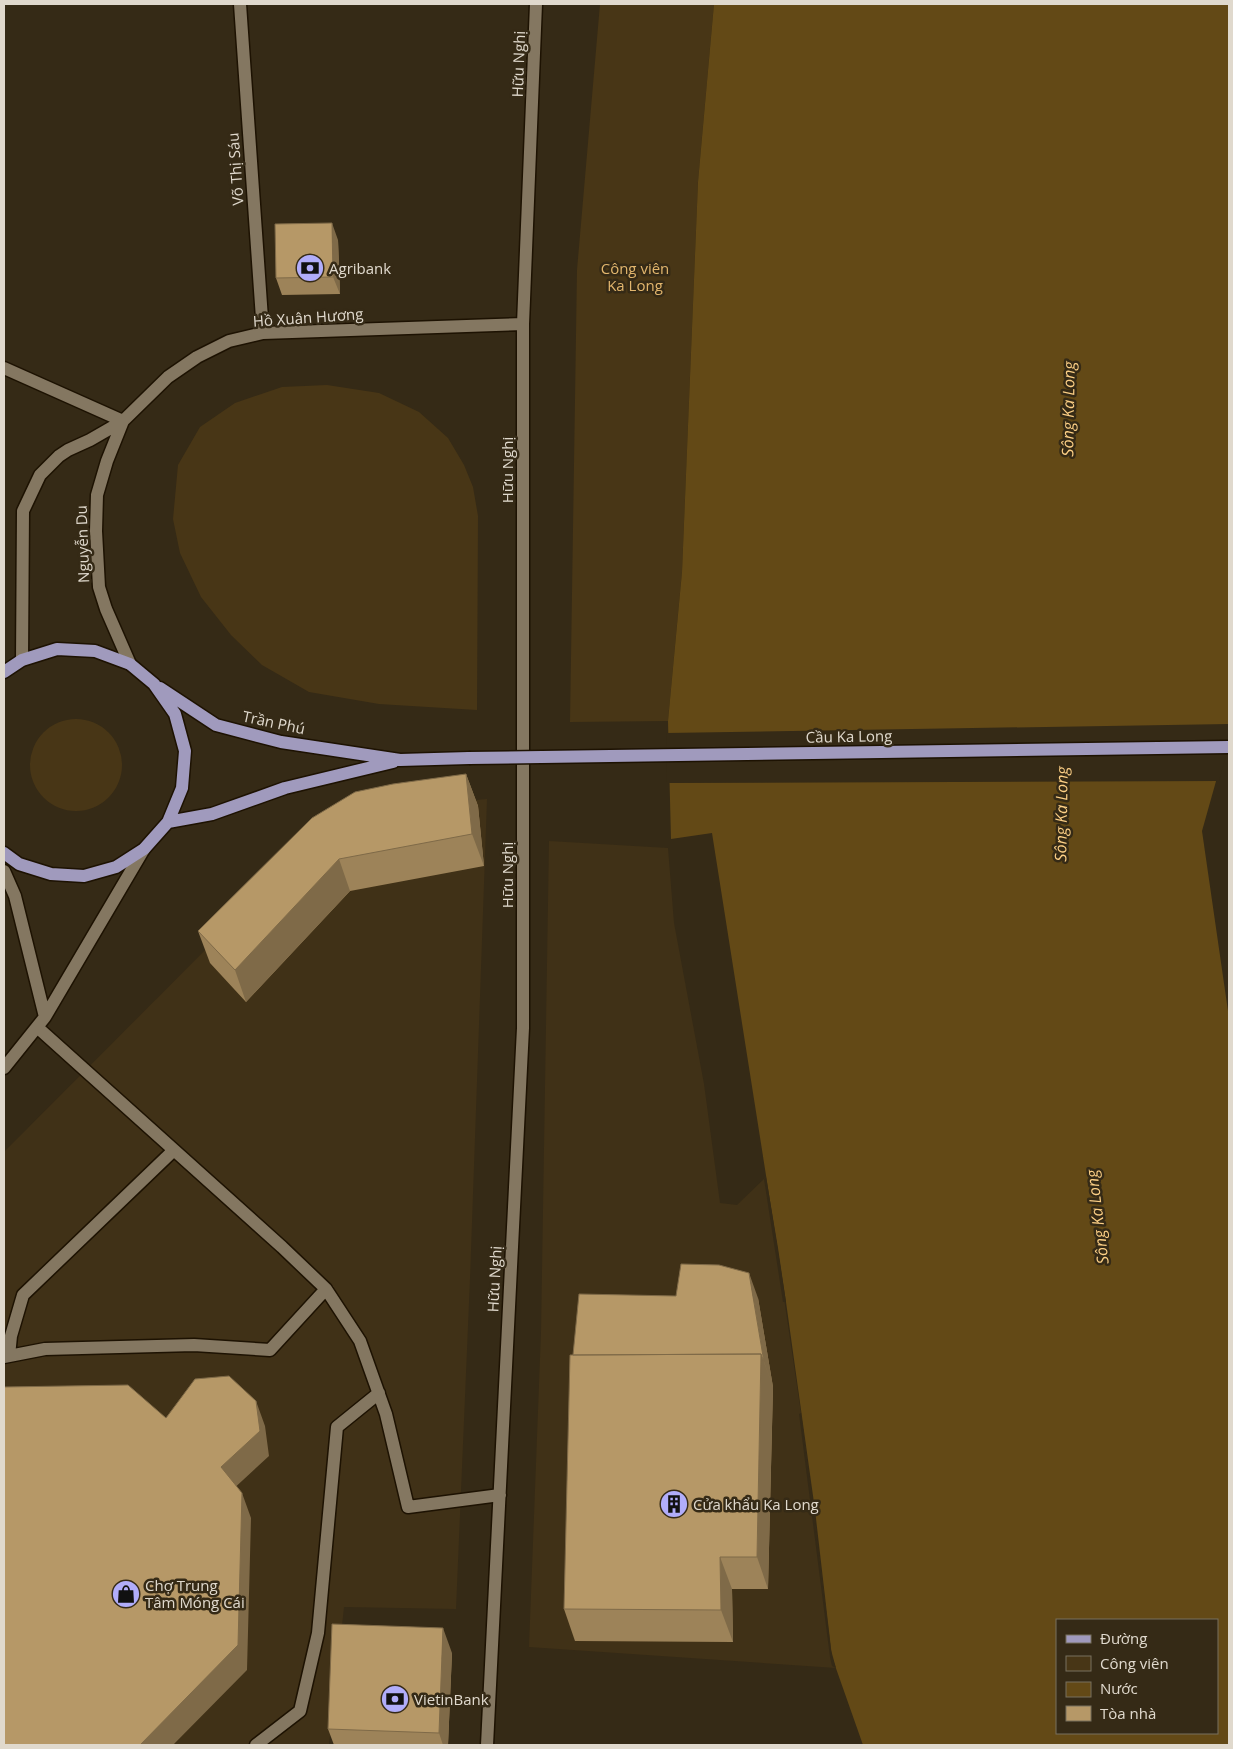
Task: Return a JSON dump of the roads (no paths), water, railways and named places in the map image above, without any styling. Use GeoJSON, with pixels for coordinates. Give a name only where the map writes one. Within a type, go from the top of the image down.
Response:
{"type":"FeatureCollection","features":[{"type":"Feature","properties":{"kind":"main road"},"geometry":{"type":"LineString","coordinates":[[4,672],[22,660],[57,649],[95,651],[130,664],[154,684],[175,714],[185,750],[182,788],[168,822],[144,849],[116,867],[84,876],[51,874],[19,864],[4,853]]}},
{"type":"Feature","properties":{"kind":"main road","name":"Trần Phú"},"geometry":{"type":"LineString","coordinates":[[154,684],[216,725],[281,742],[400,760],[469,758]]}},
{"type":"Feature","properties":{"kind":"main road","name":"Cầu Ka Long"},"geometry":{"type":"LineString","coordinates":[[469,758],[1229,747]]}},
{"type":"Feature","properties":{"kind":"main road","name":"Trần Phú"},"geometry":{"type":"LineString","coordinates":[[168,822],[212,814],[285,788],[400,760]]}},
{"type":"Feature","properties":{"kind":"street","name":"Võ Thị Sáu"},"geometry":{"type":"LineString","coordinates":[[240,4],[263,333]]}},
{"type":"Feature","properties":{"kind":"street","name":"Hữu Nghị"},"geometry":{"type":"LineString","coordinates":[[487,1745],[523,1028],[523,324],[536,4]]}},
{"type":"Feature","properties":{"kind":"street","name":"Hồ Xuân Hương"},"geometry":{"type":"LineString","coordinates":[[123,421],[168,376],[197,357],[229,342],[263,333],[523,324]]}},
{"type":"Feature","properties":{"kind":"street"},"geometry":{"type":"LineString","coordinates":[[4,368],[123,421]]}},
{"type":"Feature","properties":{"kind":"street"},"geometry":{"type":"LineString","coordinates":[[22,660],[24,511],[40,474],[58,456],[123,421]]}},
{"type":"Feature","properties":{"kind":"street","name":"Nguyễn Du"},"geometry":{"type":"LineString","coordinates":[[123,421],[107,461],[97,495],[96,531],[99,587],[106,609],[130,664]]}},
{"type":"Feature","properties":{"kind":"street"},"geometry":{"type":"LineString","coordinates":[[4,1068],[41,1022],[144,849]]}},
{"type":"Feature","properties":{"kind":"street"},"geometry":{"type":"LineString","coordinates":[[4,871],[15,896],[41,1022],[174,1150],[282,1246],[326,1289],[360,1341],[386,1414],[408,1508],[500,1495]]}},
{"type":"Feature","properties":{"kind":"street"},"geometry":{"type":"LineString","coordinates":[[174,1150],[23,1295],[6,1356],[45,1349],[194,1345],[270,1350],[326,1289]]}},
{"type":"Feature","properties":{"kind":"street"},"geometry":{"type":"LineString","coordinates":[[256,1745],[300,1711],[318,1633],[337,1427],[378,1393]]}},
{"type":"Feature","properties":{"kind":"water","name":"Sông Ka Long"},"geometry":{"type":"Polygon","coordinates":[[[714,4],[1229,4],[1229,735],[1202,831],[1229,1018],[1229,1745],[863,1745],[832,1657],[815,1510],[786,1302],[712,833],[671,839],[668,721],[682,572],[698,182],[714,4]]]}},
{"type":"Feature","properties":{"kind":"place","name":"Agribank"},"geometry":{"type":"Point","coordinates":[310,268]}},
{"type":"Feature","properties":{"kind":"place","name":"Cửa khẩu Ka Long"},"geometry":{"type":"Point","coordinates":[674,1504]}},
{"type":"Feature","properties":{"kind":"place","name":"Chợ Trung Tâm Móng Cái"},"geometry":{"type":"Point","coordinates":[126,1594]}},
{"type":"Feature","properties":{"kind":"place","name":"VietinBank"},"geometry":{"type":"Point","coordinates":[395,1699]}},
{"type":"Feature","properties":{"kind":"park label","name":"Công viên Ka Long"},"geometry":{"type":"Point","coordinates":[635,276]}}]}
